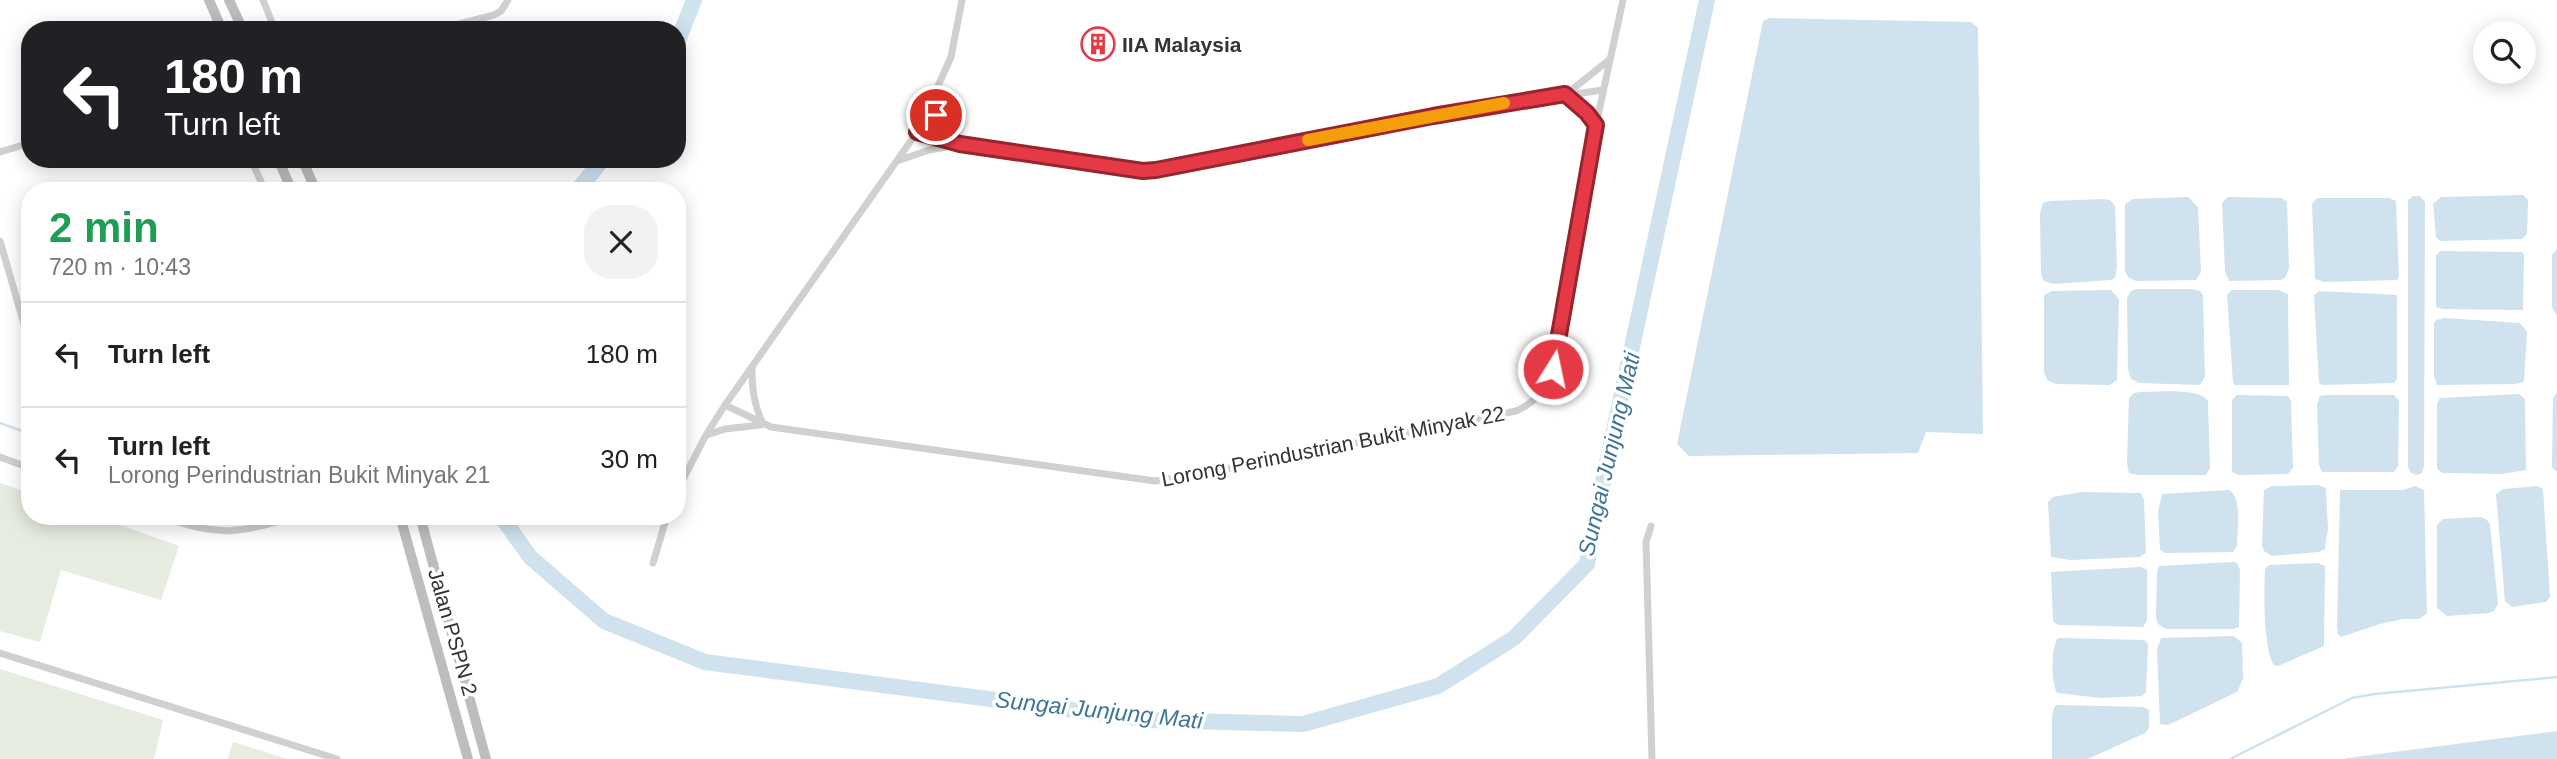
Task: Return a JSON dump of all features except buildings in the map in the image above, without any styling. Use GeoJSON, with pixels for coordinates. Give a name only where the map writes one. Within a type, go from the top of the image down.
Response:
{"type":"FeatureCollection","features":[{"type":"Feature","properties":{"kind":"street"},"geometry":{"type":"LineString","coordinates":[[209,0],[218,21]]}},
{"type":"Feature","properties":{"kind":"street"},"geometry":{"type":"LineString","coordinates":[[229,0],[239,21]]}},
{"type":"Feature","properties":{"kind":"street"},"geometry":{"type":"LineString","coordinates":[[263,0],[271,21]]}},
{"type":"Feature","properties":{"kind":"street"},"geometry":{"type":"LineString","coordinates":[[471,21],[494,15],[501,11],[509,0]]}},
{"type":"Feature","properties":{"kind":"street"},"geometry":{"type":"LineString","coordinates":[[686,474],[725,405],[917,132],[951,57],[962,0]]}},
{"type":"Feature","properties":{"kind":"street","name":"Lorong Perindustrian Bukit Minyak 22"},"geometry":{"type":"LineString","coordinates":[[725,405],[764,425],[1155,481],[1516,411],[1529,405],[1540,395],[1553,369],[1596,125],[1623,0]]}},
{"type":"Feature","properties":{"kind":"street"},"geometry":{"type":"LineString","coordinates":[[1565,94],[1609,60]]}},
{"type":"Feature","properties":{"kind":"street"},"geometry":{"type":"LineString","coordinates":[[917,132],[960,144],[1143,171],[1433,116],[1603,90]]}},
{"type":"Feature","properties":{"kind":"street"},"geometry":{"type":"LineString","coordinates":[[1565,94],[1582,108],[1596,125]]}},
{"type":"Feature","properties":{"kind":"street"},"geometry":{"type":"LineString","coordinates":[[932,102],[942,126],[960,144]]}},
{"type":"Feature","properties":{"kind":"street"},"geometry":{"type":"LineString","coordinates":[[899,160],[960,144]]}},
{"type":"Feature","properties":{"kind":"street"},"geometry":{"type":"LineString","coordinates":[[0,152],[21,146]]}},
{"type":"Feature","properties":{"kind":"street"},"geometry":{"type":"LineString","coordinates":[[0,241],[21,314]]}},
{"type":"Feature","properties":{"kind":"street"},"geometry":{"type":"LineString","coordinates":[[706,435],[725,429],[764,425],[754,399],[752,367]]}},
{"type":"Feature","properties":{"kind":"street"},"geometry":{"type":"LineString","coordinates":[[0,457],[21,465]]}},
{"type":"Feature","properties":{"kind":"street"},"geometry":{"type":"LineString","coordinates":[[188,525],[206,531],[225,532],[266,525]]}},
{"type":"Feature","properties":{"kind":"street","name":"Jalan PSPN 2"},"geometry":{"type":"LineString","coordinates":[[403,525],[468,759]]}},
{"type":"Feature","properties":{"kind":"street","name":"Jalan PSPN 2"},"geometry":{"type":"LineString","coordinates":[[422,525],[486,759]]}},
{"type":"Feature","properties":{"kind":"street"},"geometry":{"type":"LineString","coordinates":[[653,562],[664,525]]}},
{"type":"Feature","properties":{"kind":"street"},"geometry":{"type":"LineString","coordinates":[[1651,526],[1646,542],[1652,759]]}},
{"type":"Feature","properties":{"kind":"street"},"geometry":{"type":"LineString","coordinates":[[0,653],[337,759]]}},
{"type":"Feature","properties":{"kind":"shaded area"},"geometry":{"type":"Polygon","coordinates":[[[0,483],[21,490],[21,525],[120,525],[179,546],[161,600],[61,570],[40,642],[0,631],[0,483]]]}},
{"type":"Feature","properties":{"kind":"shaded area"},"geometry":{"type":"Polygon","coordinates":[[[0,669],[163,720],[154,759],[0,759],[0,669]]]}},
{"type":"Feature","properties":{"kind":"shaded area"},"geometry":{"type":"Polygon","coordinates":[[[233,742],[287,759],[228,759],[233,742]]]}},
{"type":"Feature","properties":{"kind":"water"},"geometry":{"type":"Polygon","coordinates":[[[1770,18],[1971,22],[1978,28],[1983,434],[1926,432],[1918,453],[1689,456],[1677,444],[1763,21],[1770,18]]]}},
{"type":"Feature","properties":{"kind":"water"},"geometry":{"type":"Polygon","coordinates":[[[2523,195],[2528,200],[2527,234],[2522,239],[2440,241],[2436,237],[2433,204],[2441,197],[2523,195]]]}},
{"type":"Feature","properties":{"kind":"water"},"geometry":{"type":"Polygon","coordinates":[[[2413,196],[2420,196],[2425,202],[2424,466],[2422,473],[2417,475],[2411,473],[2408,467],[2408,200],[2413,196]]]}},
{"type":"Feature","properties":{"kind":"water"},"geometry":{"type":"Polygon","coordinates":[[[2188,197],[2198,207],[2201,272],[2196,280],[2136,281],[2128,277],[2125,271],[2125,204],[2133,199],[2188,197]]]}},
{"type":"Feature","properties":{"kind":"water"},"geometry":{"type":"Polygon","coordinates":[[[2228,197],[2282,198],[2287,202],[2289,268],[2285,278],[2229,281],[2225,271],[2222,203],[2228,197]]]}},
{"type":"Feature","properties":{"kind":"water"},"geometry":{"type":"Polygon","coordinates":[[[2317,198],[2389,198],[2396,201],[2397,280],[2324,282],[2315,279],[2312,204],[2317,198]]]}},
{"type":"Feature","properties":{"kind":"water"},"geometry":{"type":"Polygon","coordinates":[[[2110,200],[2115,206],[2115,278],[2053,284],[2044,281],[2041,275],[2040,214],[2043,203],[2110,200]]]}},
{"type":"Feature","properties":{"kind":"water"},"geometry":{"type":"Polygon","coordinates":[[[2557,249],[2557,316],[2552,307],[2552,255],[2557,249]]]}},
{"type":"Feature","properties":{"kind":"water"},"geometry":{"type":"Polygon","coordinates":[[[2440,251],[2522,252],[2523,310],[2436,307],[2436,256],[2440,251]]]}},
{"type":"Feature","properties":{"kind":"water"},"geometry":{"type":"Polygon","coordinates":[[[2191,289],[2200,291],[2203,295],[2205,377],[2200,385],[2139,383],[2131,379],[2128,369],[2127,298],[2131,291],[2191,289]]]}},
{"type":"Feature","properties":{"kind":"water"},"geometry":{"type":"Polygon","coordinates":[[[2111,290],[2119,299],[2117,380],[2110,385],[2056,384],[2047,380],[2044,372],[2044,295],[2052,291],[2111,290]]]}},
{"type":"Feature","properties":{"kind":"water"},"geometry":{"type":"Polygon","coordinates":[[[2232,290],[2278,290],[2288,294],[2289,385],[2235,385],[2233,382],[2227,295],[2232,290]]]}},
{"type":"Feature","properties":{"kind":"water"},"geometry":{"type":"Polygon","coordinates":[[[2319,291],[2397,295],[2397,379],[2394,383],[2319,383],[2314,295],[2319,291]]]}},
{"type":"Feature","properties":{"kind":"water"},"geometry":{"type":"Polygon","coordinates":[[[2444,318],[2520,323],[2527,332],[2524,382],[2437,385],[2434,376],[2434,323],[2444,318]]]}},
{"type":"Feature","properties":{"kind":"water"},"geometry":{"type":"Polygon","coordinates":[[[2140,392],[2187,392],[2208,401],[2210,468],[2206,475],[2129,473],[2129,398],[2140,392]]]}},
{"type":"Feature","properties":{"kind":"water"},"geometry":{"type":"Polygon","coordinates":[[[2557,393],[2557,472],[2552,467],[2553,398],[2557,393]]]}},
{"type":"Feature","properties":{"kind":"water"},"geometry":{"type":"Polygon","coordinates":[[[2519,394],[2525,399],[2526,470],[2501,474],[2443,473],[2437,469],[2437,403],[2440,398],[2519,394]]]}},
{"type":"Feature","properties":{"kind":"water"},"geometry":{"type":"Polygon","coordinates":[[[2237,395],[2288,396],[2291,401],[2293,468],[2288,474],[2238,475],[2232,472],[2232,400],[2237,395]]]}},
{"type":"Feature","properties":{"kind":"water"},"geometry":{"type":"Polygon","coordinates":[[[2394,395],[2399,401],[2398,466],[2394,472],[2322,472],[2319,465],[2317,404],[2320,396],[2394,395]]]}},
{"type":"Feature","properties":{"kind":"water"},"geometry":{"type":"Polygon","coordinates":[[[2318,485],[2326,488],[2328,528],[2325,549],[2319,552],[2272,556],[2264,551],[2264,490],[2272,486],[2318,485]]]}},
{"type":"Feature","properties":{"kind":"water"},"geometry":{"type":"Polygon","coordinates":[[[2415,486],[2424,490],[2427,613],[2419,619],[2380,624],[2341,637],[2337,627],[2340,490],[2403,490],[2415,486]]]}},
{"type":"Feature","properties":{"kind":"water"},"geometry":{"type":"Polygon","coordinates":[[[2538,486],[2543,489],[2550,597],[2546,602],[2512,607],[2505,601],[2496,494],[2503,489],[2538,486]]]}},
{"type":"Feature","properties":{"kind":"water"},"geometry":{"type":"Polygon","coordinates":[[[2229,490],[2238,507],[2237,546],[2233,552],[2165,553],[2160,550],[2158,512],[2162,494],[2229,490]]]}},
{"type":"Feature","properties":{"kind":"water"},"geometry":{"type":"Polygon","coordinates":[[[2082,492],[2141,493],[2144,500],[2146,553],[2139,557],[2071,560],[2051,557],[2048,502],[2053,497],[2082,492]]]}},
{"type":"Feature","properties":{"kind":"water"},"geometry":{"type":"Polygon","coordinates":[[[2480,517],[2490,524],[2498,604],[2494,611],[2489,613],[2447,616],[2437,608],[2437,525],[2443,519],[2480,517]]]}},
{"type":"Feature","properties":{"kind":"water"},"geometry":{"type":"Polygon","coordinates":[[[2237,563],[2240,570],[2239,627],[2166,629],[2158,624],[2156,618],[2159,566],[2237,563]]]}},
{"type":"Feature","properties":{"kind":"water"},"geometry":{"type":"Polygon","coordinates":[[[2318,563],[2325,566],[2324,646],[2278,666],[2274,665],[2266,633],[2265,569],[2269,565],[2318,563]]]}},
{"type":"Feature","properties":{"kind":"water"},"geometry":{"type":"Polygon","coordinates":[[[2141,567],[2147,570],[2147,621],[2143,627],[2058,625],[2053,621],[2051,572],[2141,567]]]}},
{"type":"Feature","properties":{"kind":"water"},"geometry":{"type":"Polygon","coordinates":[[[2234,636],[2242,643],[2243,679],[2237,692],[2168,725],[2160,724],[2157,650],[2161,638],[2234,636]]]}},
{"type":"Feature","properties":{"kind":"water"},"geometry":{"type":"Polygon","coordinates":[[[2060,638],[2144,640],[2148,644],[2146,692],[2142,696],[2101,698],[2057,693],[2053,658],[2055,644],[2060,638]]]}},
{"type":"Feature","properties":{"kind":"water"},"geometry":{"type":"Polygon","coordinates":[[[2057,705],[2144,707],[2149,710],[2149,728],[2145,733],[2088,759],[2052,759],[2052,717],[2057,705]]]}},
{"type":"Feature","properties":{"kind":"water"},"geometry":{"type":"Polygon","coordinates":[[[2557,731],[2557,759],[2345,759],[2347,758],[2557,731]]]}},
{"type":"Feature","properties":{"kind":"waterway","name":"Sungai Junjung Mati"},"geometry":{"type":"LineString","coordinates":[[686,21],[694,0]]}},
{"type":"Feature","properties":{"kind":"waterway","name":"Sungai Junjung Mati"},"geometry":{"type":"LineString","coordinates":[[507,525],[530,557],[604,621],[705,662],[1151,720],[1303,724],[1438,686],[1514,638],[1587,564],[1707,0]]}},
{"type":"Feature","properties":{"kind":"waterway","name":"Sungai Junjung Mati"},"geometry":{"type":"LineString","coordinates":[[584,182],[596,168]]}},
{"type":"Feature","properties":{"kind":"waterway"},"geometry":{"type":"LineString","coordinates":[[0,423],[21,431]]}},
{"type":"Feature","properties":{"kind":"waterway"},"geometry":{"type":"LineString","coordinates":[[2230,759],[2352,698],[2557,677]]}},
{"type":"Feature","properties":{"kind":"slow traffic"},"geometry":{"type":"LineString","coordinates":[[1308,140],[1504,103]]}},
{"type":"Feature","properties":{"kind":"place","name":"IIA Malaysia"},"geometry":{"type":"Point","coordinates":[1098,44]}},
{"type":"Feature","properties":{"kind":"route"},"geometry":{"type":"LineString","coordinates":[[936,115],[932,102],[917,132],[960,144],[1143,171],[1474,108],[1565,94],[1587,113],[1596,125],[1553,369]]}}]}
